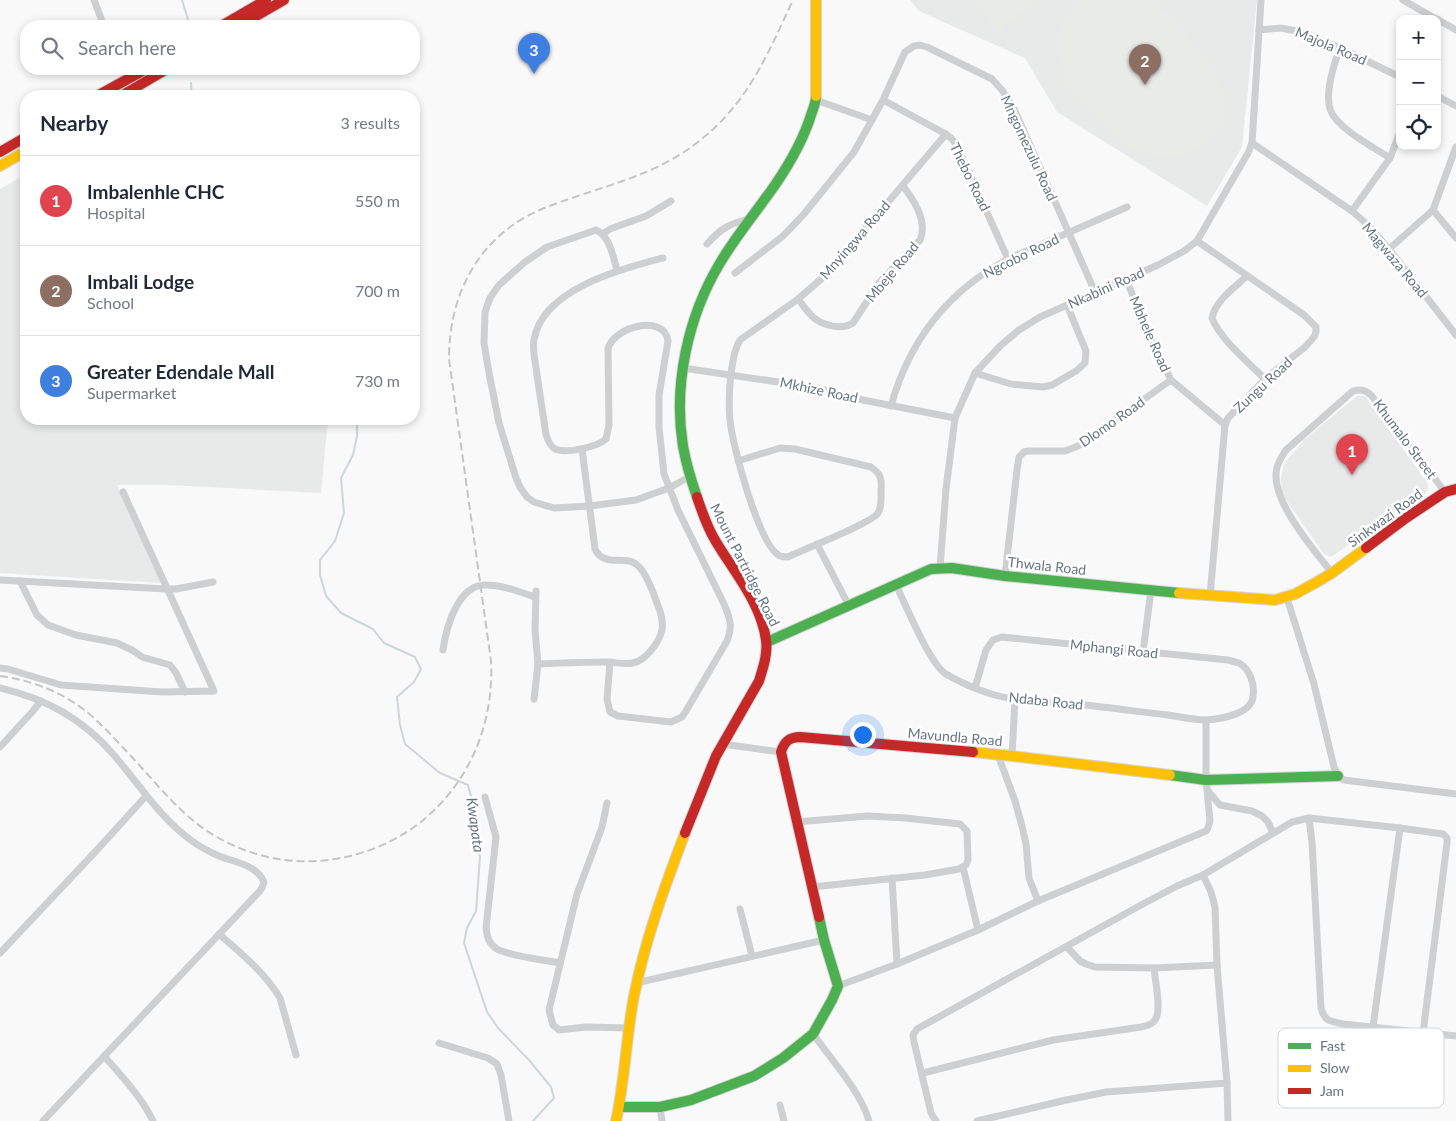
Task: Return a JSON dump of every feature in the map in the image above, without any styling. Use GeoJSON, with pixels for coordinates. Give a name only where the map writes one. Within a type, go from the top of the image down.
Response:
{"type":"FeatureCollection","features":[{"type":"Feature","properties":{"kind":"street"},"geometry":{"type":"LineString","coordinates":[[94,0],[102,20]]}},
{"type":"Feature","properties":{"kind":"street"},"geometry":{"type":"LineString","coordinates":[[231,20],[266,0]]}},
{"type":"Feature","properties":{"kind":"street"},"geometry":{"type":"LineString","coordinates":[[249,20],[284,0]]}},
{"type":"Feature","properties":{"kind":"street","name":"Mount Partridge Road"},"geometry":{"type":"LineString","coordinates":[[616,1121],[636,983],[658,905],[693,810],[722,744],[760,679],[764,666],[767,642],[765,630],[742,582],[714,539],[689,477],[681,434],[680,400],[686,350],[703,296],[718,266],[791,161],[812,116],[816,100],[816,0]]}},
{"type":"Feature","properties":{"kind":"street","name":"Nkabini Road"},"geometry":{"type":"LineString","coordinates":[[940,568],[946,489],[955,418],[975,373],[1000,346],[1040,317],[1158,265],[1184,251],[1197,241],[1252,144],[1261,0]]}},
{"type":"Feature","properties":{"kind":"street"},"geometry":{"type":"LineString","coordinates":[[1403,0],[1430,15]]}},
{"type":"Feature","properties":{"kind":"street"},"geometry":{"type":"LineString","coordinates":[[1441,21],[1456,30]]}},
{"type":"Feature","properties":{"kind":"street","name":"Majola Road"},"geometry":{"type":"LineString","coordinates":[[1259,30],[1282,28],[1306,34],[1396,75]]}},
{"type":"Feature","properties":{"kind":"street","name":"Mngomezulu Road"},"geometry":{"type":"LineString","coordinates":[[735,273],[790,228],[854,152],[883,100],[905,52],[914,46],[927,47],[992,79],[1002,90],[1014,109],[1095,292]]}},
{"type":"Feature","properties":{"kind":"street"},"geometry":{"type":"LineString","coordinates":[[1340,48],[1330,78],[1329,107],[1332,115],[1344,128],[1390,158]]}},
{"type":"Feature","properties":{"kind":"street"},"geometry":{"type":"LineString","coordinates":[[106,90],[128,75]]}},
{"type":"Feature","properties":{"kind":"street"},"geometry":{"type":"LineString","coordinates":[[130,90],[157,75]]}},
{"type":"Feature","properties":{"kind":"street"},"geometry":{"type":"LineString","coordinates":[[1441,98],[1456,106]]}},
{"type":"Feature","properties":{"kind":"street"},"geometry":{"type":"LineString","coordinates":[[816,100],[872,120]]}},
{"type":"Feature","properties":{"kind":"street","name":"Thebo Road"},"geometry":{"type":"LineString","coordinates":[[883,100],[946,134],[956,144],[1008,260]]}},
{"type":"Feature","properties":{"kind":"street","name":"Mnyingwa Road"},"geometry":{"type":"LineString","coordinates":[[817,544],[788,557],[779,556],[768,542],[753,508],[744,485],[730,420],[729,405],[736,348],[740,340],[798,298],[827,274],[946,134]]}},
{"type":"Feature","properties":{"kind":"street"},"geometry":{"type":"LineString","coordinates":[[0,152],[20,140]]}},
{"type":"Feature","properties":{"kind":"street"},"geometry":{"type":"LineString","coordinates":[[1352,211],[1390,158],[1396,142]]}},
{"type":"Feature","properties":{"kind":"street","name":"Magwaza Road"},"geometry":{"type":"LineString","coordinates":[[1252,144],[1352,211],[1369,226],[1389,248],[1456,335]]}},
{"type":"Feature","properties":{"kind":"street"},"geometry":{"type":"LineString","coordinates":[[1389,248],[1433,210],[1456,148]]}},
{"type":"Feature","properties":{"kind":"street"},"geometry":{"type":"LineString","coordinates":[[0,166],[20,154]]}},
{"type":"Feature","properties":{"kind":"street","name":"Mbeje Road"},"geometry":{"type":"LineString","coordinates":[[798,298],[809,313],[819,322],[829,326],[841,327],[853,323],[879,283],[920,240],[922,224],[913,200],[902,186]]}},
{"type":"Feature","properties":{"kind":"street"},"geometry":{"type":"LineString","coordinates":[[603,234],[610,229],[646,216],[671,201]]}},
{"type":"Feature","properties":{"kind":"street","name":"Ngcobo Road"},"geometry":{"type":"LineString","coordinates":[[891,406],[897,385],[912,350],[925,330],[963,289],[989,269],[1127,207]]}},
{"type":"Feature","properties":{"kind":"street"},"geometry":{"type":"LineString","coordinates":[[1433,210],[1456,238]]}},
{"type":"Feature","properties":{"kind":"street"},"geometry":{"type":"LineString","coordinates":[[707,244],[726,227],[752,218]]}},
{"type":"Feature","properties":{"kind":"street"},"geometry":{"type":"LineString","coordinates":[[617,270],[603,234],[596,230],[547,247],[525,262],[499,285],[490,298],[485,312],[484,343],[499,423],[506,447],[520,487],[527,497],[534,502],[554,508],[590,506],[636,500],[668,488],[689,477]]}},
{"type":"Feature","properties":{"kind":"street","name":"Zungu Road"},"geometry":{"type":"LineString","coordinates":[[1197,241],[1304,315],[1316,327],[1314,337],[1305,347],[1265,379],[1228,418],[1225,425],[1210,596]]}},
{"type":"Feature","properties":{"kind":"street"},"geometry":{"type":"LineString","coordinates":[[610,662],[607,699],[610,712],[618,716],[671,722],[682,717],[727,641],[730,632],[730,619],[724,604],[668,488],[664,474],[659,427],[659,396],[668,341],[665,332],[658,326],[640,326],[618,333],[609,343],[608,349],[609,425],[606,439],[603,442],[582,449],[560,450],[548,442],[534,341],[539,324],[546,314],[554,305],[572,292],[617,270],[663,258]]}},
{"type":"Feature","properties":{"kind":"street"},"geometry":{"type":"LineString","coordinates":[[1247,276],[1216,306],[1212,318],[1214,324],[1224,337],[1265,379]]}},
{"type":"Feature","properties":{"kind":"street","name":"Mbhele Road"},"geometry":{"type":"LineString","coordinates":[[1126,279],[1151,340],[1171,380],[1225,425]]}},
{"type":"Feature","properties":{"kind":"street"},"geometry":{"type":"LineString","coordinates":[[975,373],[1011,384],[1043,387],[1052,386],[1076,371],[1085,363],[1086,351],[1067,305]]}},
{"type":"Feature","properties":{"kind":"street","name":"Mkhize Road"},"geometry":{"type":"LineString","coordinates":[[683,368],[812,387],[891,406],[955,418]]}},
{"type":"Feature","properties":{"kind":"street","name":"Dlomo Road"},"geometry":{"type":"LineString","coordinates":[[1005,576],[1017,470],[1021,454],[1028,450],[1065,451],[1078,446],[1171,380]]}},
{"type":"Feature","properties":{"kind":"street","name":"Khumalo Street"},"geometry":{"type":"LineString","coordinates":[[1332,573],[1286,509],[1280,497],[1275,475],[1280,458],[1286,450],[1353,391],[1360,389],[1371,395],[1445,492]]}},
{"type":"Feature","properties":{"kind":"street"},"geometry":{"type":"LineString","coordinates":[[738,461],[780,448],[795,449],[871,467],[878,472],[882,482],[878,514],[817,544],[849,606]]}},
{"type":"Feature","properties":{"kind":"street"},"geometry":{"type":"LineString","coordinates":[[538,664],[634,663],[646,655],[659,637],[662,625],[662,618],[647,580],[637,564],[630,561],[606,559],[597,553],[594,544],[582,449]]}},
{"type":"Feature","properties":{"kind":"street","name":"Sinkwazi Road"},"geometry":{"type":"LineString","coordinates":[[1332,573],[1406,518],[1445,492],[1456,489]]}},
{"type":"Feature","properties":{"kind":"street"},"geometry":{"type":"LineString","coordinates":[[0,668],[61,685],[111,690],[162,692],[214,691],[123,492]]}},
{"type":"Feature","properties":{"kind":"street","name":"Thwala Road"},"geometry":{"type":"LineString","coordinates":[[767,642],[921,573],[940,568],[1260,600],[1286,598],[1332,573]]}},
{"type":"Feature","properties":{"kind":"street"},"geometry":{"type":"LineString","coordinates":[[0,580],[166,589],[213,582]]}},
{"type":"Feature","properties":{"kind":"street"},"geometry":{"type":"LineString","coordinates":[[20,581],[37,615],[48,625],[76,635],[117,643],[142,657],[170,666],[185,692]]}},
{"type":"Feature","properties":{"kind":"street"},"geometry":{"type":"LineString","coordinates":[[443,650],[454,612],[460,600],[472,588],[486,585],[536,594],[535,630],[538,664],[534,699]]}},
{"type":"Feature","properties":{"kind":"street","name":"Ndaba Road"},"geometry":{"type":"LineString","coordinates":[[896,585],[921,638],[938,668],[949,676],[991,694],[1015,700],[1085,705],[1206,720],[1238,713],[1250,705]]}},
{"type":"Feature","properties":{"kind":"street"},"geometry":{"type":"LineString","coordinates":[[1143,652],[1151,590]]}},
{"type":"Feature","properties":{"kind":"street"},"geometry":{"type":"LineString","coordinates":[[1286,598],[1314,684],[1334,767],[1338,776],[1344,780],[1456,794]]}},
{"type":"Feature","properties":{"kind":"street","name":"Mphangi Road"},"geometry":{"type":"LineString","coordinates":[[975,688],[986,650],[993,640],[1002,637],[1228,660],[1239,663],[1252,682],[1254,692],[1250,705]]}},
{"type":"Feature","properties":{"kind":"street"},"geometry":{"type":"LineString","coordinates":[[0,688],[22,693],[41,701],[65,712],[88,728],[113,754],[146,796],[174,826],[192,841],[218,856],[250,868],[264,882],[262,888],[43,1121]]}},
{"type":"Feature","properties":{"kind":"street"},"geometry":{"type":"LineString","coordinates":[[1012,756],[1015,700]]}},
{"type":"Feature","properties":{"kind":"street"},"geometry":{"type":"LineString","coordinates":[[0,747],[41,701]]}},
{"type":"Feature","properties":{"kind":"street"},"geometry":{"type":"LineString","coordinates":[[838,986],[978,930],[1038,901],[1206,831],[1210,821],[1206,780],[1206,720]]}},
{"type":"Feature","properties":{"kind":"street","name":"Mavundla Road"},"geometry":{"type":"LineString","coordinates":[[781,752],[785,741],[794,736],[800,736],[1012,756],[1206,780],[1338,776]]}},
{"type":"Feature","properties":{"kind":"street"},"geometry":{"type":"LineString","coordinates":[[619,1107],[660,1107],[691,1100],[754,1076],[783,1058],[813,1034],[827,1011],[838,986],[824,940],[781,752],[722,744]]}},
{"type":"Feature","properties":{"kind":"street"},"geometry":{"type":"LineString","coordinates":[[998,755],[1022,826],[1026,844],[1029,878],[1038,901]]}},
{"type":"Feature","properties":{"kind":"street"},"geometry":{"type":"LineString","coordinates":[[1208,791],[1220,805],[1262,816],[1274,833]]}},
{"type":"Feature","properties":{"kind":"street"},"geometry":{"type":"LineString","coordinates":[[0,953],[146,796]]}},
{"type":"Feature","properties":{"kind":"street"},"geometry":{"type":"LineString","coordinates":[[485,797],[496,837],[486,928],[487,938],[497,949],[508,953],[560,963]]}},
{"type":"Feature","properties":{"kind":"street"},"geometry":{"type":"LineString","coordinates":[[607,802],[602,827],[577,894],[549,1010],[553,1025],[559,1030],[586,1027],[629,1028]]}},
{"type":"Feature","properties":{"kind":"street"},"geometry":{"type":"LineString","coordinates":[[796,822],[868,816],[960,824],[967,831],[968,860],[966,865],[959,870],[812,887]]}},
{"type":"Feature","properties":{"kind":"street"},"geometry":{"type":"LineString","coordinates":[[1309,818],[1323,1014],[1329,1020],[1343,1024],[1382,1028]]}},
{"type":"Feature","properties":{"kind":"street"},"geometry":{"type":"LineString","coordinates":[[936,1121],[931,1112],[923,1073],[918,1061],[913,1035],[917,1029],[1141,905],[1203,875],[1292,822],[1309,818],[1444,834],[1447,838],[1425,1028]]}},
{"type":"Feature","properties":{"kind":"street"},"geometry":{"type":"LineString","coordinates":[[1373,1027],[1400,828]]}},
{"type":"Feature","properties":{"kind":"street"},"geometry":{"type":"LineString","coordinates":[[963,867],[978,930]]}},
{"type":"Feature","properties":{"kind":"street"},"geometry":{"type":"LineString","coordinates":[[1203,875],[1215,906],[1217,965],[1227,1083],[1228,1121]]}},
{"type":"Feature","properties":{"kind":"street"},"geometry":{"type":"LineString","coordinates":[[892,878],[897,964]]}},
{"type":"Feature","properties":{"kind":"street"},"geometry":{"type":"LineString","coordinates":[[740,909],[752,956]]}},
{"type":"Feature","properties":{"kind":"street"},"geometry":{"type":"LineString","coordinates":[[219,934],[250,962],[276,990],[296,1055]]}},
{"type":"Feature","properties":{"kind":"street"},"geometry":{"type":"LineString","coordinates":[[636,983],[824,940]]}},
{"type":"Feature","properties":{"kind":"street"},"geometry":{"type":"LineString","coordinates":[[1066,947],[1080,961],[1095,967],[1154,968],[1217,965]]}},
{"type":"Feature","properties":{"kind":"street"},"geometry":{"type":"LineString","coordinates":[[923,1073],[1053,1040],[1150,1025],[1155,1021],[1158,1014],[1154,968]]}},
{"type":"Feature","properties":{"kind":"street"},"geometry":{"type":"LineString","coordinates":[[813,1034],[855,1091],[869,1121]]}},
{"type":"Feature","properties":{"kind":"street"},"geometry":{"type":"LineString","coordinates":[[439,1043],[488,1058],[497,1064],[509,1121]]}},
{"type":"Feature","properties":{"kind":"street"},"geometry":{"type":"LineString","coordinates":[[104,1056],[119,1072],[153,1121]]}},
{"type":"Feature","properties":{"kind":"street"},"geometry":{"type":"LineString","coordinates":[[977,1121],[1106,1092],[1227,1083]]}},
{"type":"Feature","properties":{"kind":"street"},"geometry":{"type":"LineString","coordinates":[[780,1105],[784,1121]]}},
{"type":"Feature","properties":{"kind":"street"},"geometry":{"type":"LineString","coordinates":[[660,1107],[662,1121]]}},
{"type":"Feature","properties":{"kind":"shaded area"},"geometry":{"type":"Polygon","coordinates":[[[910,0],[1257,0],[1242,147],[1207,206],[1057,112],[1025,58],[919,11],[910,0]]]}},
{"type":"Feature","properties":{"kind":"shaded area"},"geometry":{"type":"Polygon","coordinates":[[[974,0],[1036,0],[999,31],[974,0]]]}},
{"type":"Feature","properties":{"kind":"shaded area"},"geometry":{"type":"Polygon","coordinates":[[[1080,0],[1151,0],[1178,25],[1208,61],[1224,95],[1223,123],[1208,143],[1179,158],[1150,155],[1126,147],[1099,121],[1066,82],[1060,54],[1061,27],[1072,8],[1080,0]]]}},
{"type":"Feature","properties":{"kind":"shaded area"},"geometry":{"type":"Polygon","coordinates":[[[20,178],[20,425],[327,425],[321,493],[168,485],[117,485],[161,583],[0,573],[0,189],[20,178]]]}},
{"type":"Feature","properties":{"kind":"shaded area"},"geometry":{"type":"Polygon","coordinates":[[[1357,396],[1365,396],[1428,484],[1426,493],[1331,557],[1324,554],[1282,494],[1281,479],[1284,464],[1304,440],[1357,396]]]}},
{"type":"Feature","properties":{"kind":"waterway","name":"Kwapata"},"geometry":{"type":"LineString","coordinates":[[182,0],[188,20]]}},
{"type":"Feature","properties":{"kind":"waterway","name":"Kwapata"},"geometry":{"type":"LineString","coordinates":[[191,83],[192,90]]}},
{"type":"Feature","properties":{"kind":"waterway","name":"Kwapata"},"geometry":{"type":"LineString","coordinates":[[357,425],[353,455],[341,478],[344,513],[335,541],[320,560],[320,575],[326,596],[341,613],[373,629],[384,643],[415,657],[421,669],[414,682],[397,697],[400,725],[405,744],[440,773],[468,785],[474,808],[475,835],[480,857],[476,911],[467,928],[464,943],[487,1012],[498,1028],[529,1060],[551,1087],[554,1098],[533,1121]]}},
{"type":"Feature","properties":{"kind":"railway"},"geometry":{"type":"LineString","coordinates":[[0,676],[44,687],[83,709],[107,730],[189,817],[217,837],[249,852],[283,860],[301,861],[318,861],[346,857],[386,843],[422,821],[454,788],[466,769],[476,749],[483,728],[491,684],[491,661],[449,359],[455,310],[463,287],[474,266],[487,248],[504,232],[524,218],[547,207],[635,177],[684,152],[705,137],[737,103],[750,84],[762,65],[793,0]]}},
{"type":"Feature","properties":{"kind":"traffic: fast"},"geometry":{"type":"LineString","coordinates":[[697,497],[683,446],[680,423],[682,375],[692,328],[699,305],[720,263],[796,152],[808,125],[816,96]]}},
{"type":"Feature","properties":{"kind":"traffic: fast"},"geometry":{"type":"LineString","coordinates":[[767,642],[931,569],[952,568],[1005,576],[1179,593]]}},
{"type":"Feature","properties":{"kind":"traffic: fast"},"geometry":{"type":"LineString","coordinates":[[1170,775],[1206,780],[1338,776]]}},
{"type":"Feature","properties":{"kind":"traffic: fast"},"geometry":{"type":"LineString","coordinates":[[619,1107],[660,1107],[691,1100],[754,1076],[783,1058],[813,1034],[838,986],[819,917]]}},
{"type":"Feature","properties":{"kind":"traffic: slow"},"geometry":{"type":"LineString","coordinates":[[816,0],[816,96]]}},
{"type":"Feature","properties":{"kind":"traffic: slow"},"geometry":{"type":"LineString","coordinates":[[0,166],[20,154]]}},
{"type":"Feature","properties":{"kind":"traffic: slow"},"geometry":{"type":"LineString","coordinates":[[1179,593],[1275,600],[1295,594],[1317,582],[1366,548]]}},
{"type":"Feature","properties":{"kind":"traffic: slow"},"geometry":{"type":"LineString","coordinates":[[973,752],[1170,775]]}},
{"type":"Feature","properties":{"kind":"traffic: slow"},"geometry":{"type":"LineString","coordinates":[[616,1121],[631,1012],[644,954],[656,913],[685,833]]}},
{"type":"Feature","properties":{"kind":"traffic: jam"},"geometry":{"type":"LineString","coordinates":[[231,20],[266,0]]}},
{"type":"Feature","properties":{"kind":"traffic: jam"},"geometry":{"type":"LineString","coordinates":[[249,20],[284,0]]}},
{"type":"Feature","properties":{"kind":"traffic: jam"},"geometry":{"type":"LineString","coordinates":[[108,90],[135,75]]}},
{"type":"Feature","properties":{"kind":"traffic: jam"},"geometry":{"type":"LineString","coordinates":[[131,90],[157,75]]}},
{"type":"Feature","properties":{"kind":"traffic: jam"},"geometry":{"type":"LineString","coordinates":[[0,152],[20,140]]}},
{"type":"Feature","properties":{"kind":"traffic: jam"},"geometry":{"type":"LineString","coordinates":[[1366,548],[1445,492],[1456,489]]}},
{"type":"Feature","properties":{"kind":"traffic: jam"},"geometry":{"type":"LineString","coordinates":[[685,833],[716,756],[759,681],[766,650],[763,626],[758,613],[745,587],[712,535],[697,497]]}},
{"type":"Feature","properties":{"kind":"traffic: jam"},"geometry":{"type":"LineString","coordinates":[[819,917],[781,752],[785,743],[790,739],[800,737],[973,752]]}},
{"type":"Feature","properties":{"kind":"place","name":"Greater Edendale Mall"},"geometry":{"type":"Point","coordinates":[534,74]}},
{"type":"Feature","properties":{"kind":"place","name":"Imbali Lodge"},"geometry":{"type":"Point","coordinates":[1145,85]}},
{"type":"Feature","properties":{"kind":"place","name":"Imbalenhle CHC"},"geometry":{"type":"Point","coordinates":[1352,475]}}]}
